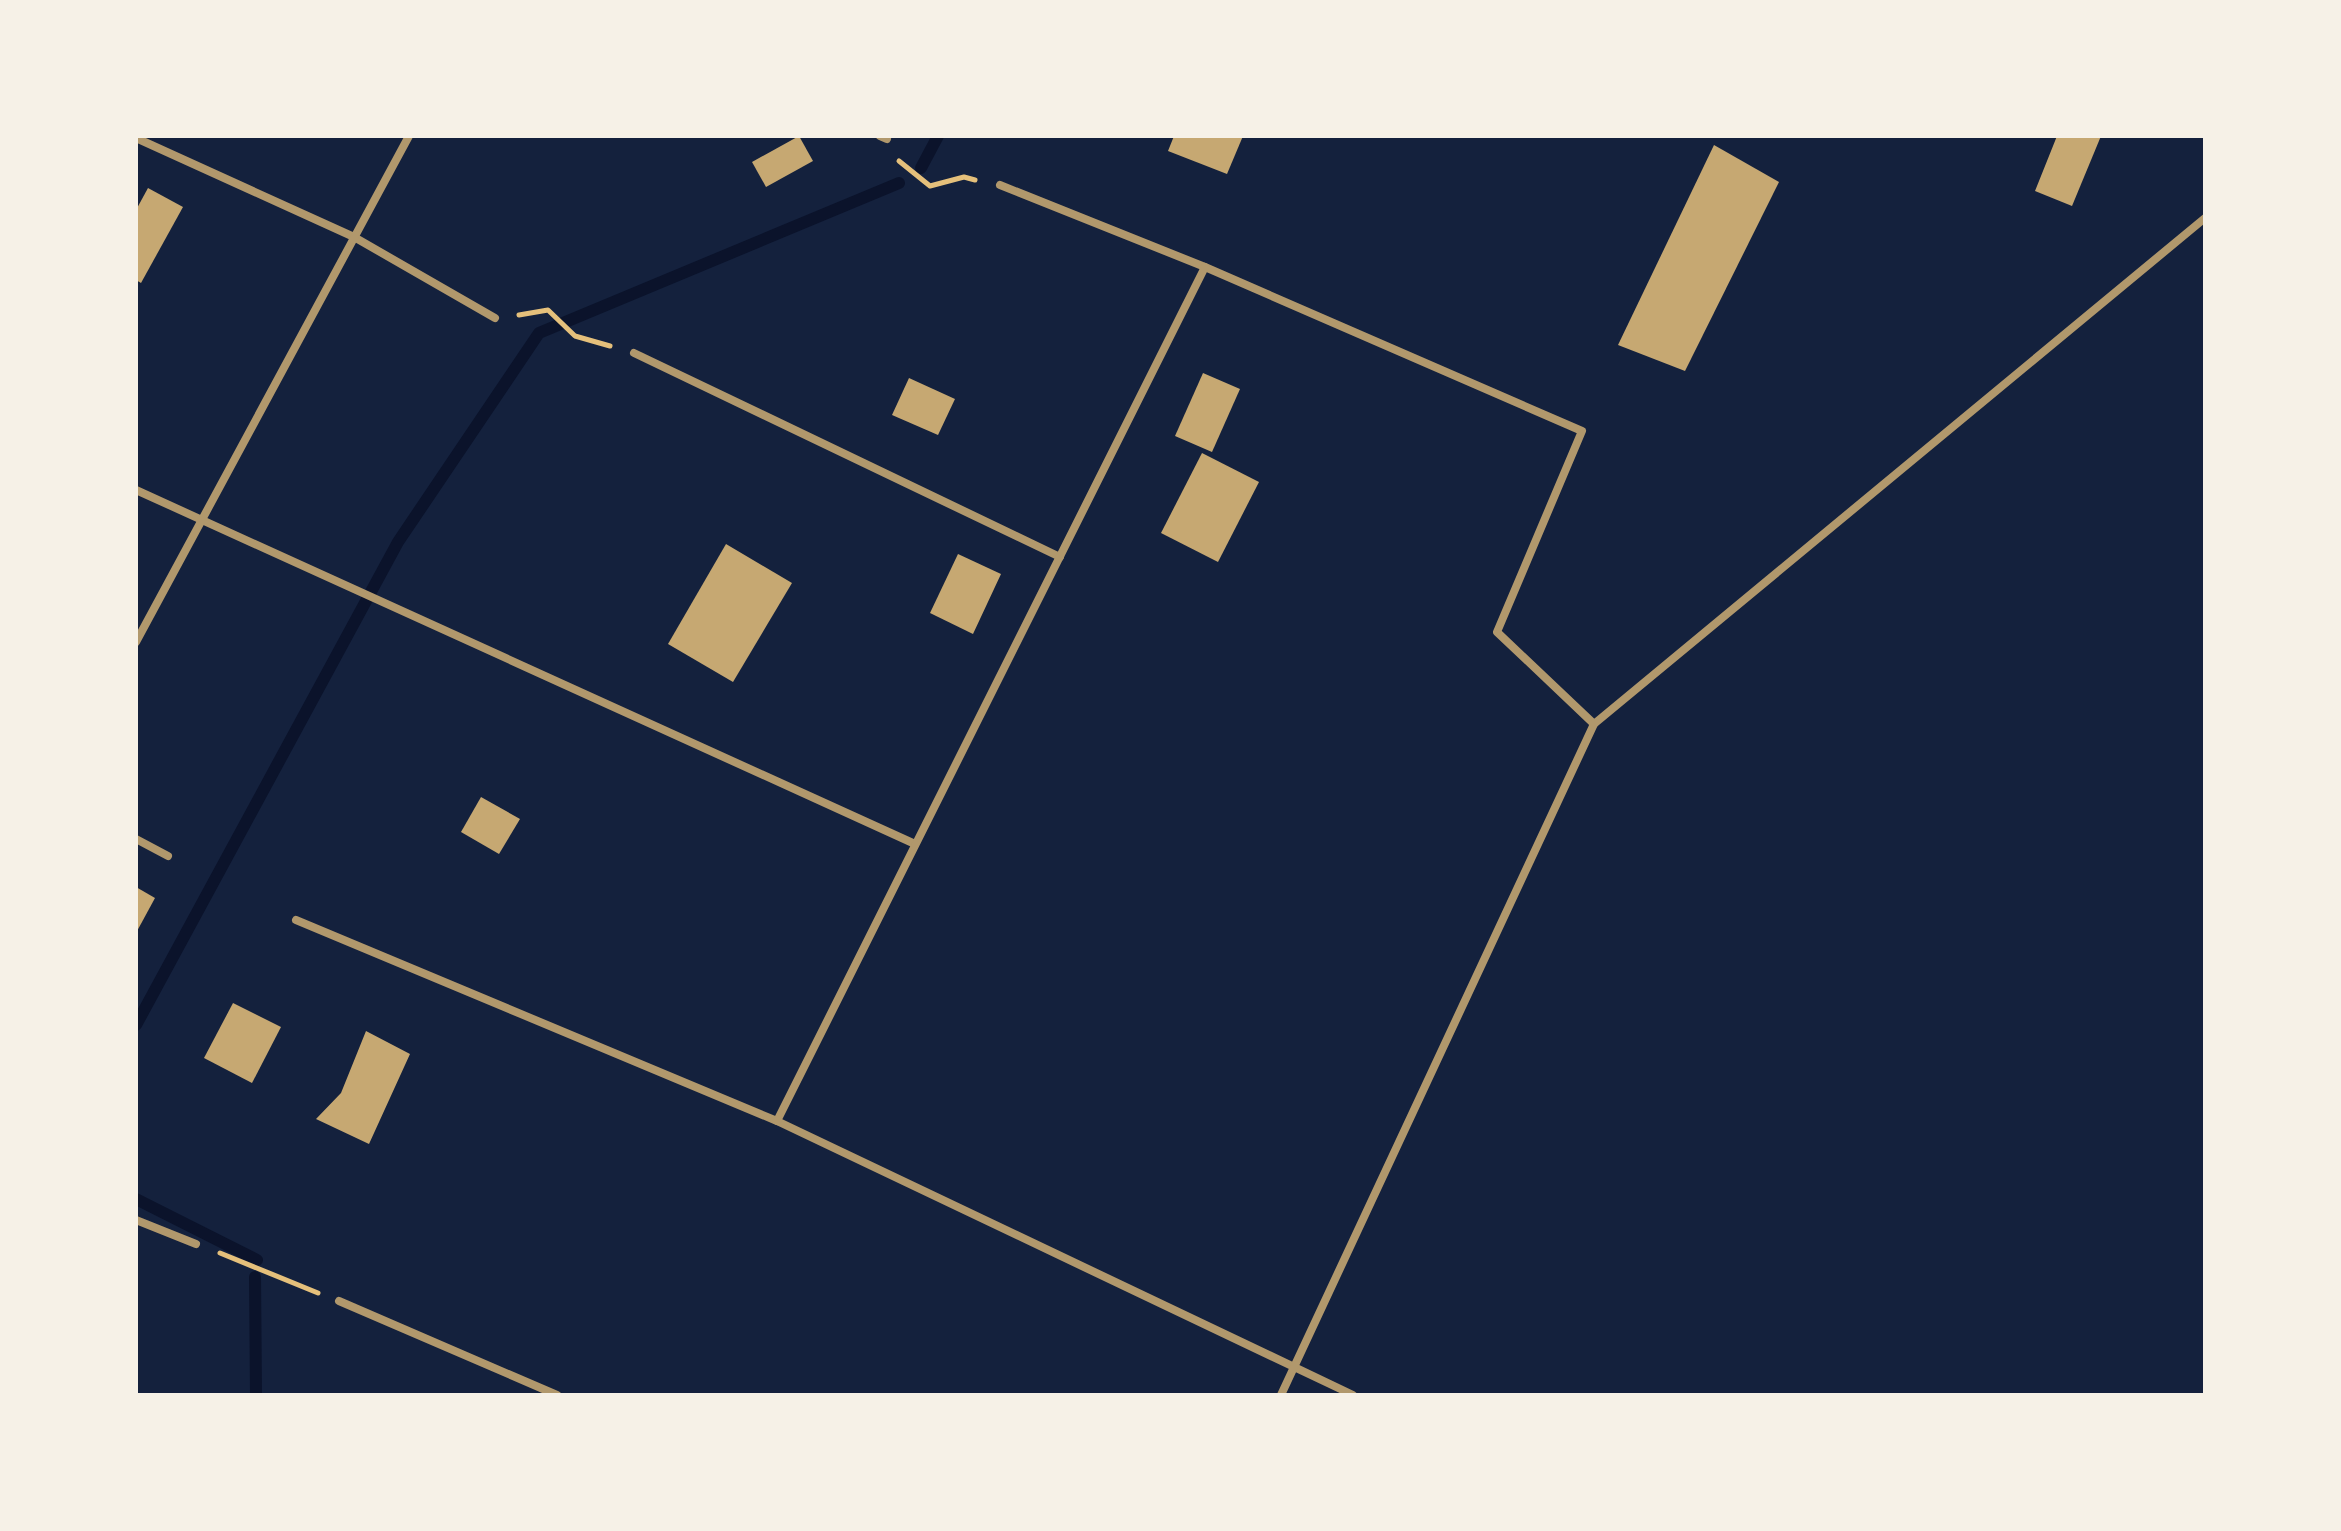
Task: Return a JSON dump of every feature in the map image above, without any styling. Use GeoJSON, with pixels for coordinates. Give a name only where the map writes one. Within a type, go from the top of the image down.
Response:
{"type":"FeatureCollection","features":[{"type":"Feature","properties":{"kind":"street"},"geometry":{"type":"LineString","coordinates":[[136,642],[409,136]]}},
{"type":"Feature","properties":{"kind":"street"},"geometry":{"type":"LineString","coordinates":[[136,138],[354,237],[495,318]]}},
{"type":"Feature","properties":{"kind":"street"},"geometry":{"type":"LineString","coordinates":[[1000,185],[1205,267],[1582,431],[1497,632],[1594,724]]}},
{"type":"Feature","properties":{"kind":"street"},"geometry":{"type":"LineString","coordinates":[[1281,1395],[1594,724],[2205,218]]}},
{"type":"Feature","properties":{"kind":"street"},"geometry":{"type":"LineString","coordinates":[[777,1121],[1205,267]]}},
{"type":"Feature","properties":{"kind":"street"},"geometry":{"type":"LineString","coordinates":[[634,353],[1060,557]]}},
{"type":"Feature","properties":{"kind":"street"},"geometry":{"type":"LineString","coordinates":[[136,490],[915,844]]}},
{"type":"Feature","properties":{"kind":"street"},"geometry":{"type":"LineString","coordinates":[[136,839],[168,856]]}},
{"type":"Feature","properties":{"kind":"street"},"geometry":{"type":"LineString","coordinates":[[296,920],[777,1121],[1353,1395]]}},
{"type":"Feature","properties":{"kind":"street"},"geometry":{"type":"LineString","coordinates":[[136,1220],[196,1244]]}},
{"type":"Feature","properties":{"kind":"street"},"geometry":{"type":"LineString","coordinates":[[339,1301],[557,1395]]}},
{"type":"Feature","properties":{"kind":"path"},"geometry":{"type":"LineString","coordinates":[[883,138],[902,167],[930,186],[964,177],[1000,185]]}},
{"type":"Feature","properties":{"kind":"path"},"geometry":{"type":"LineString","coordinates":[[548,310],[575,336],[634,353]]}},
{"type":"Feature","properties":{"kind":"path"},"geometry":{"type":"LineString","coordinates":[[196,1244],[339,1301]]}},
{"type":"Feature","properties":{"kind":"building"},"geometry":{"type":"Polygon","coordinates":[[[799,136],[813,161],[766,187],[752,162],[799,136]]]}},
{"type":"Feature","properties":{"kind":"building"},"geometry":{"type":"Polygon","coordinates":[[[1174,136],[1243,136],[1227,174],[1168,151],[1174,136]]]}},
{"type":"Feature","properties":{"kind":"building"},"geometry":{"type":"Polygon","coordinates":[[[2057,136],[2101,136],[2072,206],[2035,191],[2057,136]]]}},
{"type":"Feature","properties":{"kind":"building"},"geometry":{"type":"Polygon","coordinates":[[[1714,145],[1779,182],[1685,371],[1618,345],[1714,145]]]}},
{"type":"Feature","properties":{"kind":"building"},"geometry":{"type":"Polygon","coordinates":[[[148,188],[183,207],[141,283],[136,280],[136,210],[148,188]]]}},
{"type":"Feature","properties":{"kind":"building"},"geometry":{"type":"Polygon","coordinates":[[[1203,373],[1240,389],[1212,452],[1175,436],[1203,373]]]}},
{"type":"Feature","properties":{"kind":"building"},"geometry":{"type":"Polygon","coordinates":[[[909,378],[955,399],[938,435],[892,415],[909,378]]]}},
{"type":"Feature","properties":{"kind":"building"},"geometry":{"type":"Polygon","coordinates":[[[1202,453],[1259,482],[1218,562],[1161,533],[1202,453]]]}},
{"type":"Feature","properties":{"kind":"building"},"geometry":{"type":"Polygon","coordinates":[[[726,544],[792,583],[733,682],[668,644],[726,544]]]}},
{"type":"Feature","properties":{"kind":"building"},"geometry":{"type":"Polygon","coordinates":[[[958,554],[1001,574],[973,634],[930,613],[958,554]]]}},
{"type":"Feature","properties":{"kind":"building"},"geometry":{"type":"Polygon","coordinates":[[[481,797],[520,819],[499,854],[461,832],[481,797]]]}},
{"type":"Feature","properties":{"kind":"building"},"geometry":{"type":"Polygon","coordinates":[[[136,887],[155,898],[136,933],[136,887]]]}},
{"type":"Feature","properties":{"kind":"building"},"geometry":{"type":"Polygon","coordinates":[[[233,1003],[281,1027],[252,1083],[204,1058],[233,1003]]]}},
{"type":"Feature","properties":{"kind":"building"},"geometry":{"type":"Polygon","coordinates":[[[366,1031],[410,1054],[369,1144],[316,1119],[341,1093],[366,1031]]]}},
{"type":"Feature","properties":{"kind":"waterway"},"geometry":{"type":"LineString","coordinates":[[921,168],[938,136]]}},
{"type":"Feature","properties":{"kind":"waterway"},"geometry":{"type":"LineString","coordinates":[[136,1025],[398,542],[539,333],[899,183]]}},
{"type":"Feature","properties":{"kind":"waterway"},"geometry":{"type":"LineString","coordinates":[[136,1199],[257,1260]]}},
{"type":"Feature","properties":{"kind":"waterway"},"geometry":{"type":"LineString","coordinates":[[255,1277],[256,1395]]}}]}
